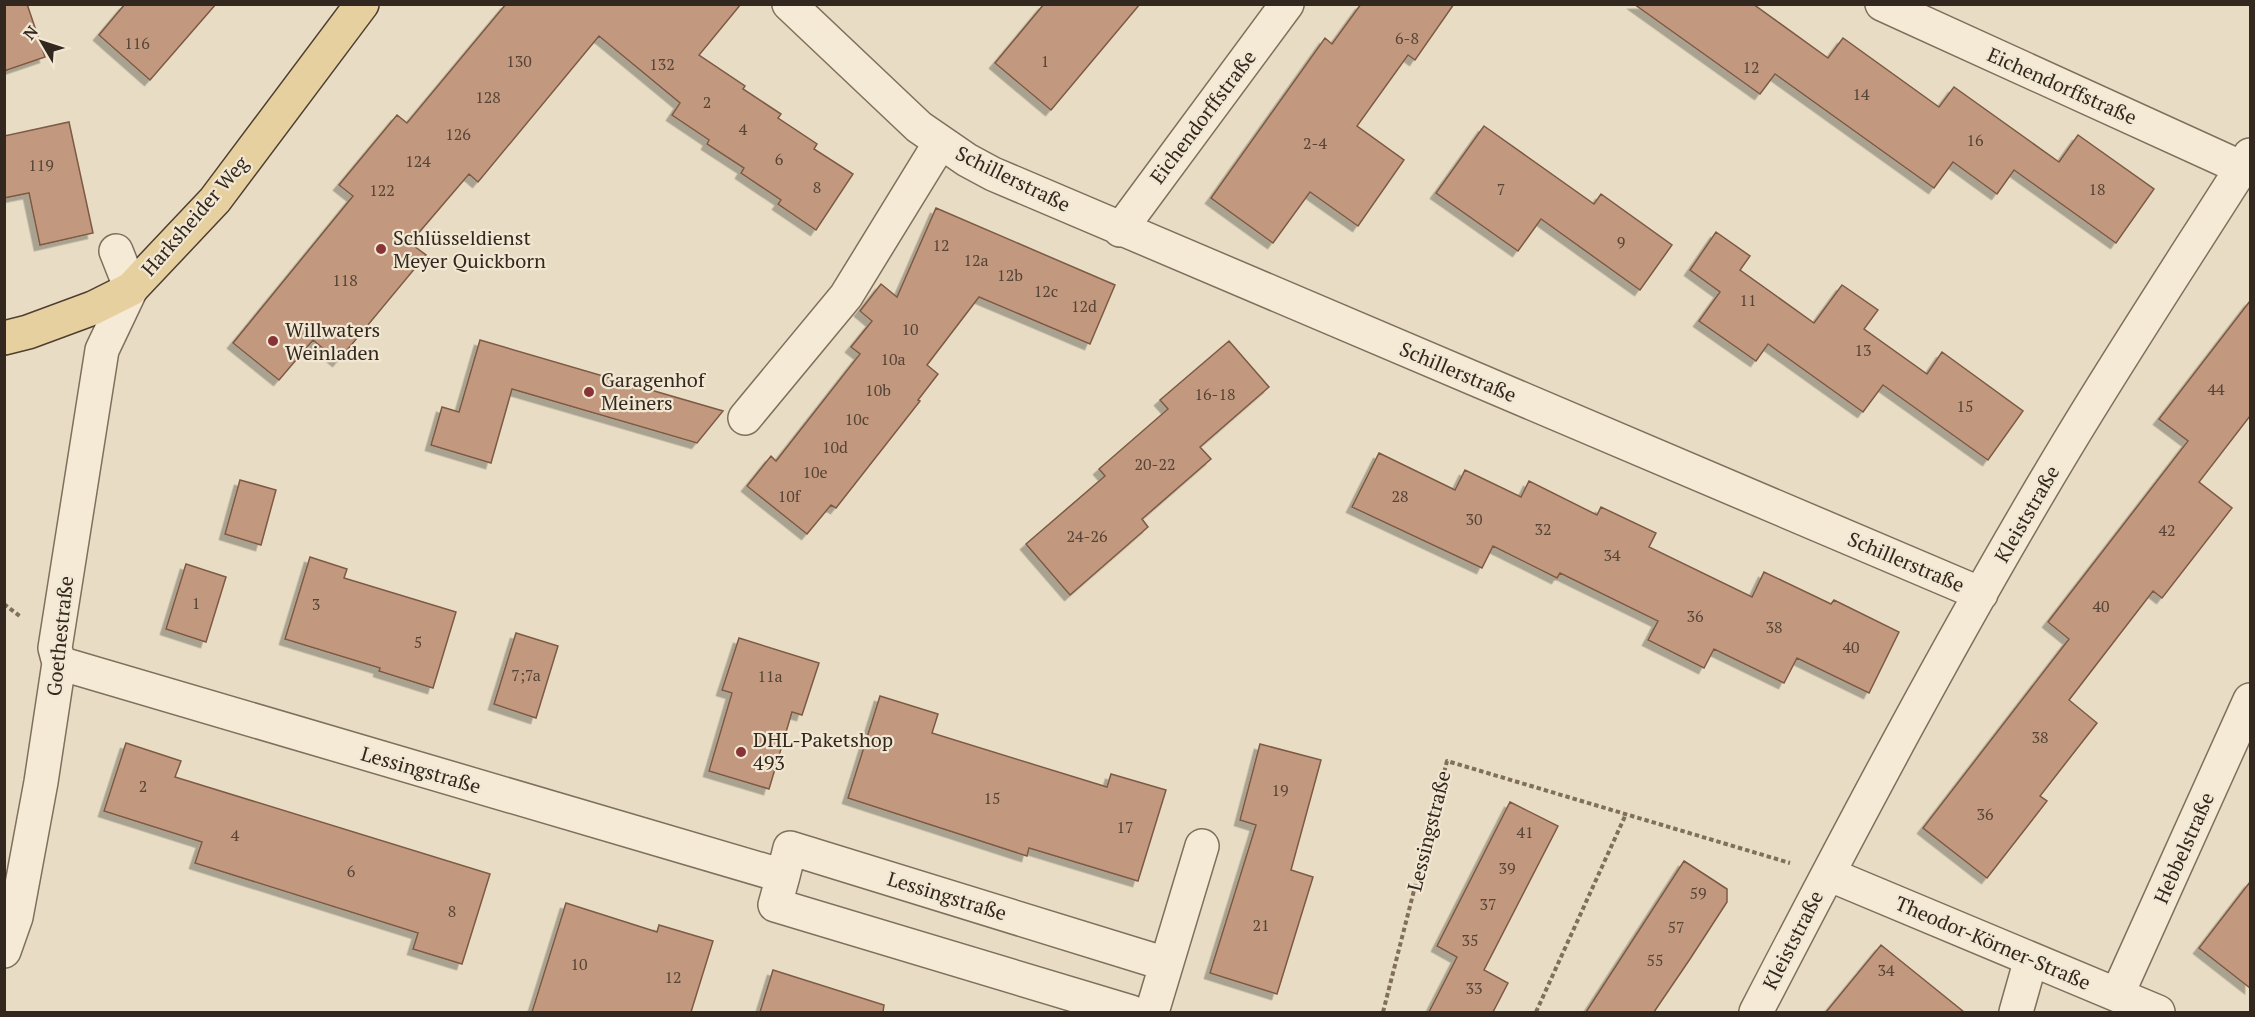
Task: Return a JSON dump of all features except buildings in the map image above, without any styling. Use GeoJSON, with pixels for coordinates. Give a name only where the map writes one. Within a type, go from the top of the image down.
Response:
{"type":"FeatureCollection","features":[{"type":"Feature","properties":{"kind":"main road","name":"Harksheider Weg"},"geometry":{"type":"LineString","coordinates":[[4,338],[28,332],[93,308],[131,289],[215,200],[362,4]]}},
{"type":"Feature","properties":{"kind":"street","name":"Schillerstraße"},"geometry":{"type":"LineString","coordinates":[[789,4],[896,108],[940,142],[993,174],[1120,230],[1981,594]]}},
{"type":"Feature","properties":{"kind":"street","name":"Eichendorffstraße"},"geometry":{"type":"LineString","coordinates":[[1120,230],[1287,4]]}},
{"type":"Feature","properties":{"kind":"street","name":"Eichendorffstraße"},"geometry":{"type":"LineString","coordinates":[[1882,4],[2243,179]]}},
{"type":"Feature","properties":{"kind":"street","name":"Schillerstraße"},"geometry":{"type":"LineString","coordinates":[[746,418],[846,296],[940,142]]}},
{"type":"Feature","properties":{"kind":"street","name":"Kleiststraße"},"geometry":{"type":"LineString","coordinates":[[1756,1012],[1828,874],[1981,594],[2064,449],[2243,179]]}},
{"type":"Feature","properties":{"kind":"street"},"geometry":{"type":"LineString","coordinates":[[116,251],[131,289]]}},
{"type":"Feature","properties":{"kind":"street","name":"Goethestraße"},"geometry":{"type":"LineString","coordinates":[[4,951],[18,906],[41,782],[59,663],[55,648],[102,350],[131,289]]}},
{"type":"Feature","properties":{"kind":"street","name":"Lessingstraße"},"geometry":{"type":"LineString","coordinates":[[59,663],[783,876]]}},
{"type":"Feature","properties":{"kind":"street","name":"Hebbelstraße"},"geometry":{"type":"LineString","coordinates":[[2117,995],[2250,700]]}},
{"type":"Feature","properties":{"kind":"street"},"geometry":{"type":"LineString","coordinates":[[1152,1012],[1202,846]]}},
{"type":"Feature","properties":{"kind":"street","name":"Lessingstraße"},"geometry":{"type":"LineString","coordinates":[[1131,1012],[775,905],[790,848],[1166,964]]}},
{"type":"Feature","properties":{"kind":"street","name":"Theodor-Körner-Straße"},"geometry":{"type":"LineString","coordinates":[[1828,874],[2158,1012]]}},
{"type":"Feature","properties":{"kind":"street"},"geometry":{"type":"LineString","coordinates":[[2016,1012],[2031,959]]}},
{"type":"Feature","properties":{"kind":"path","name":"Lessingstraße"},"geometry":{"type":"LineString","coordinates":[[1383,1012],[1448,760],[1828,874]]}},
{"type":"Feature","properties":{"kind":"path"},"geometry":{"type":"LineString","coordinates":[[1536,1012],[1626,814]]}},
{"type":"Feature","properties":{"kind":"place","name":"Schlüsseldienst Meyer Quickborn"},"geometry":{"type":"Point","coordinates":[381,249]}},
{"type":"Feature","properties":{"kind":"place","name":"Willwaters Weinladen"},"geometry":{"type":"Point","coordinates":[273,341]}},
{"type":"Feature","properties":{"kind":"place","name":"Garagenhof Meiners"},"geometry":{"type":"Point","coordinates":[589,392]}},
{"type":"Feature","properties":{"kind":"place","name":"DHL-Paketshop 493"},"geometry":{"type":"Point","coordinates":[741,752]}}]}
